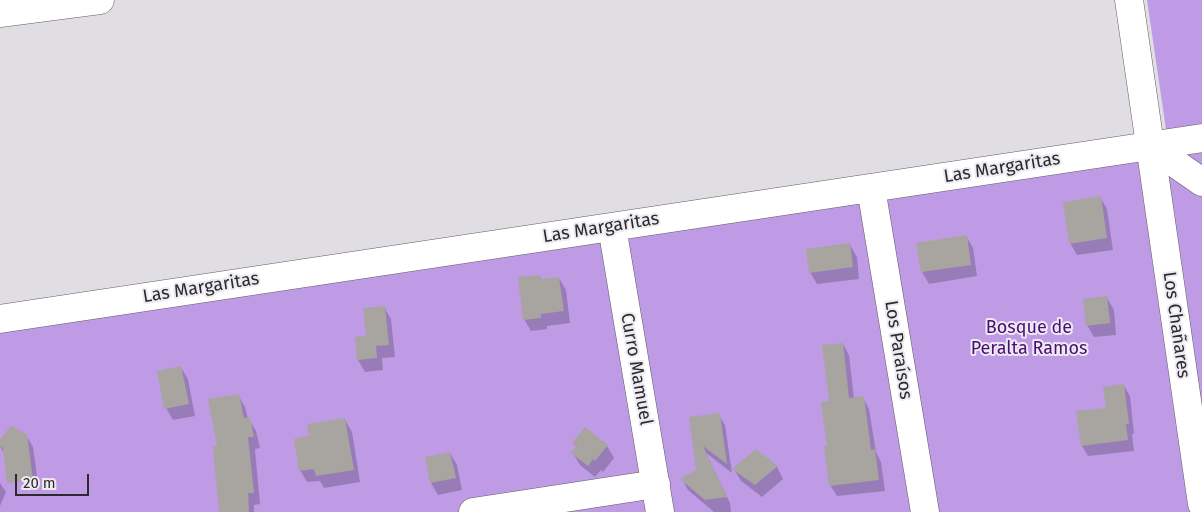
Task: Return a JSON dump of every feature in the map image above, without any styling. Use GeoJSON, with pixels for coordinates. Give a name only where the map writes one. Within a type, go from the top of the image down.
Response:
{"type":"FeatureCollection","features":[{"type":"Feature","properties":{"kind":"street"},"geometry":{"type":"LineString","coordinates":[[0,13],[100,0]]}},
{"type":"Feature","properties":{"kind":"street","name":"Los Chañares"},"geometry":{"type":"LineString","coordinates":[[1129,0],[1202,504]]}},
{"type":"Feature","properties":{"kind":"street","name":"Las Margaritas"},"geometry":{"type":"LineString","coordinates":[[0,319],[1202,138]]}},
{"type":"Feature","properties":{"kind":"street"},"geometry":{"type":"LineString","coordinates":[[1150,146],[1202,182]]}},
{"type":"Feature","properties":{"kind":"street","name":"Los Paraísos"},"geometry":{"type":"LineString","coordinates":[[872,188],[925,512]]}},
{"type":"Feature","properties":{"kind":"street","name":"Curro Mamuel"},"geometry":{"type":"LineString","coordinates":[[612,227],[660,512]]}},
{"type":"Feature","properties":{"kind":"street"},"geometry":{"type":"LineString","coordinates":[[474,512],[656,484]]}},
{"type":"Feature","properties":{"kind":"green space","name":"Bosque de Peralta Ramos"},"geometry":{"type":"Polygon","coordinates":[[[1147,0],[1202,0],[1202,512],[0,512],[0,318],[1168,143],[1147,0]]]}},
{"type":"Feature","properties":{"kind":"building"},"geometry":{"type":"Polygon","coordinates":[[[1101,196],[1107,238],[1069,244],[1063,202],[1101,196]]]}},
{"type":"Feature","properties":{"kind":"building"},"geometry":{"type":"Polygon","coordinates":[[[967,235],[971,265],[921,272],[916,243],[967,235]]]}},
{"type":"Feature","properties":{"kind":"building"},"geometry":{"type":"Polygon","coordinates":[[[850,243],[853,267],[809,273],[806,249],[850,243]]]}},
{"type":"Feature","properties":{"kind":"building"},"geometry":{"type":"Polygon","coordinates":[[[540,275],[540,279],[559,277],[564,311],[541,314],[541,318],[523,320],[518,277],[540,275]]]}},
{"type":"Feature","properties":{"kind":"building"},"geometry":{"type":"Polygon","coordinates":[[[1107,296],[1110,323],[1086,326],[1083,299],[1107,296]]]}},
{"type":"Feature","properties":{"kind":"building"},"geometry":{"type":"Polygon","coordinates":[[[385,306],[389,345],[376,346],[377,358],[357,360],[355,337],[366,336],[363,308],[385,306]]]}},
{"type":"Feature","properties":{"kind":"building"},"geometry":{"type":"Polygon","coordinates":[[[843,343],[849,398],[864,396],[871,450],[875,449],[879,480],[829,486],[824,446],[827,446],[821,402],[829,401],[822,345],[843,343]]]}},
{"type":"Feature","properties":{"kind":"building"},"geometry":{"type":"Polygon","coordinates":[[[181,366],[189,404],[164,409],[157,371],[181,366]]]}},
{"type":"Feature","properties":{"kind":"building"},"geometry":{"type":"Polygon","coordinates":[[[1124,384],[1129,424],[1126,424],[1128,440],[1081,446],[1076,411],[1106,408],[1103,387],[1124,384]]]}},
{"type":"Feature","properties":{"kind":"building"},"geometry":{"type":"Polygon","coordinates":[[[239,394],[244,418],[250,417],[254,437],[248,437],[254,493],[248,493],[249,512],[219,512],[213,446],[217,446],[208,399],[239,394]]]}},
{"type":"Feature","properties":{"kind":"building"},"geometry":{"type":"Polygon","coordinates":[[[720,413],[727,464],[703,446],[727,497],[705,500],[680,479],[696,470],[689,417],[720,413]]]}},
{"type":"Feature","properties":{"kind":"building"},"geometry":{"type":"Polygon","coordinates":[[[345,418],[354,470],[316,476],[314,469],[299,471],[294,439],[309,436],[307,424],[345,418]]]}},
{"type":"Feature","properties":{"kind":"building"},"geometry":{"type":"Polygon","coordinates":[[[11,426],[27,434],[33,480],[7,483],[3,448],[0,446],[0,439],[11,426]]]}},
{"type":"Feature","properties":{"kind":"building"},"geometry":{"type":"Polygon","coordinates":[[[585,427],[608,445],[595,461],[593,459],[588,466],[571,453],[577,446],[572,443],[585,427]]]}},
{"type":"Feature","properties":{"kind":"building"},"geometry":{"type":"Polygon","coordinates":[[[756,449],[778,466],[755,485],[732,469],[756,449]]]}},
{"type":"Feature","properties":{"kind":"building"},"geometry":{"type":"Polygon","coordinates":[[[450,452],[456,478],[430,483],[425,457],[450,452]]]}}]}
